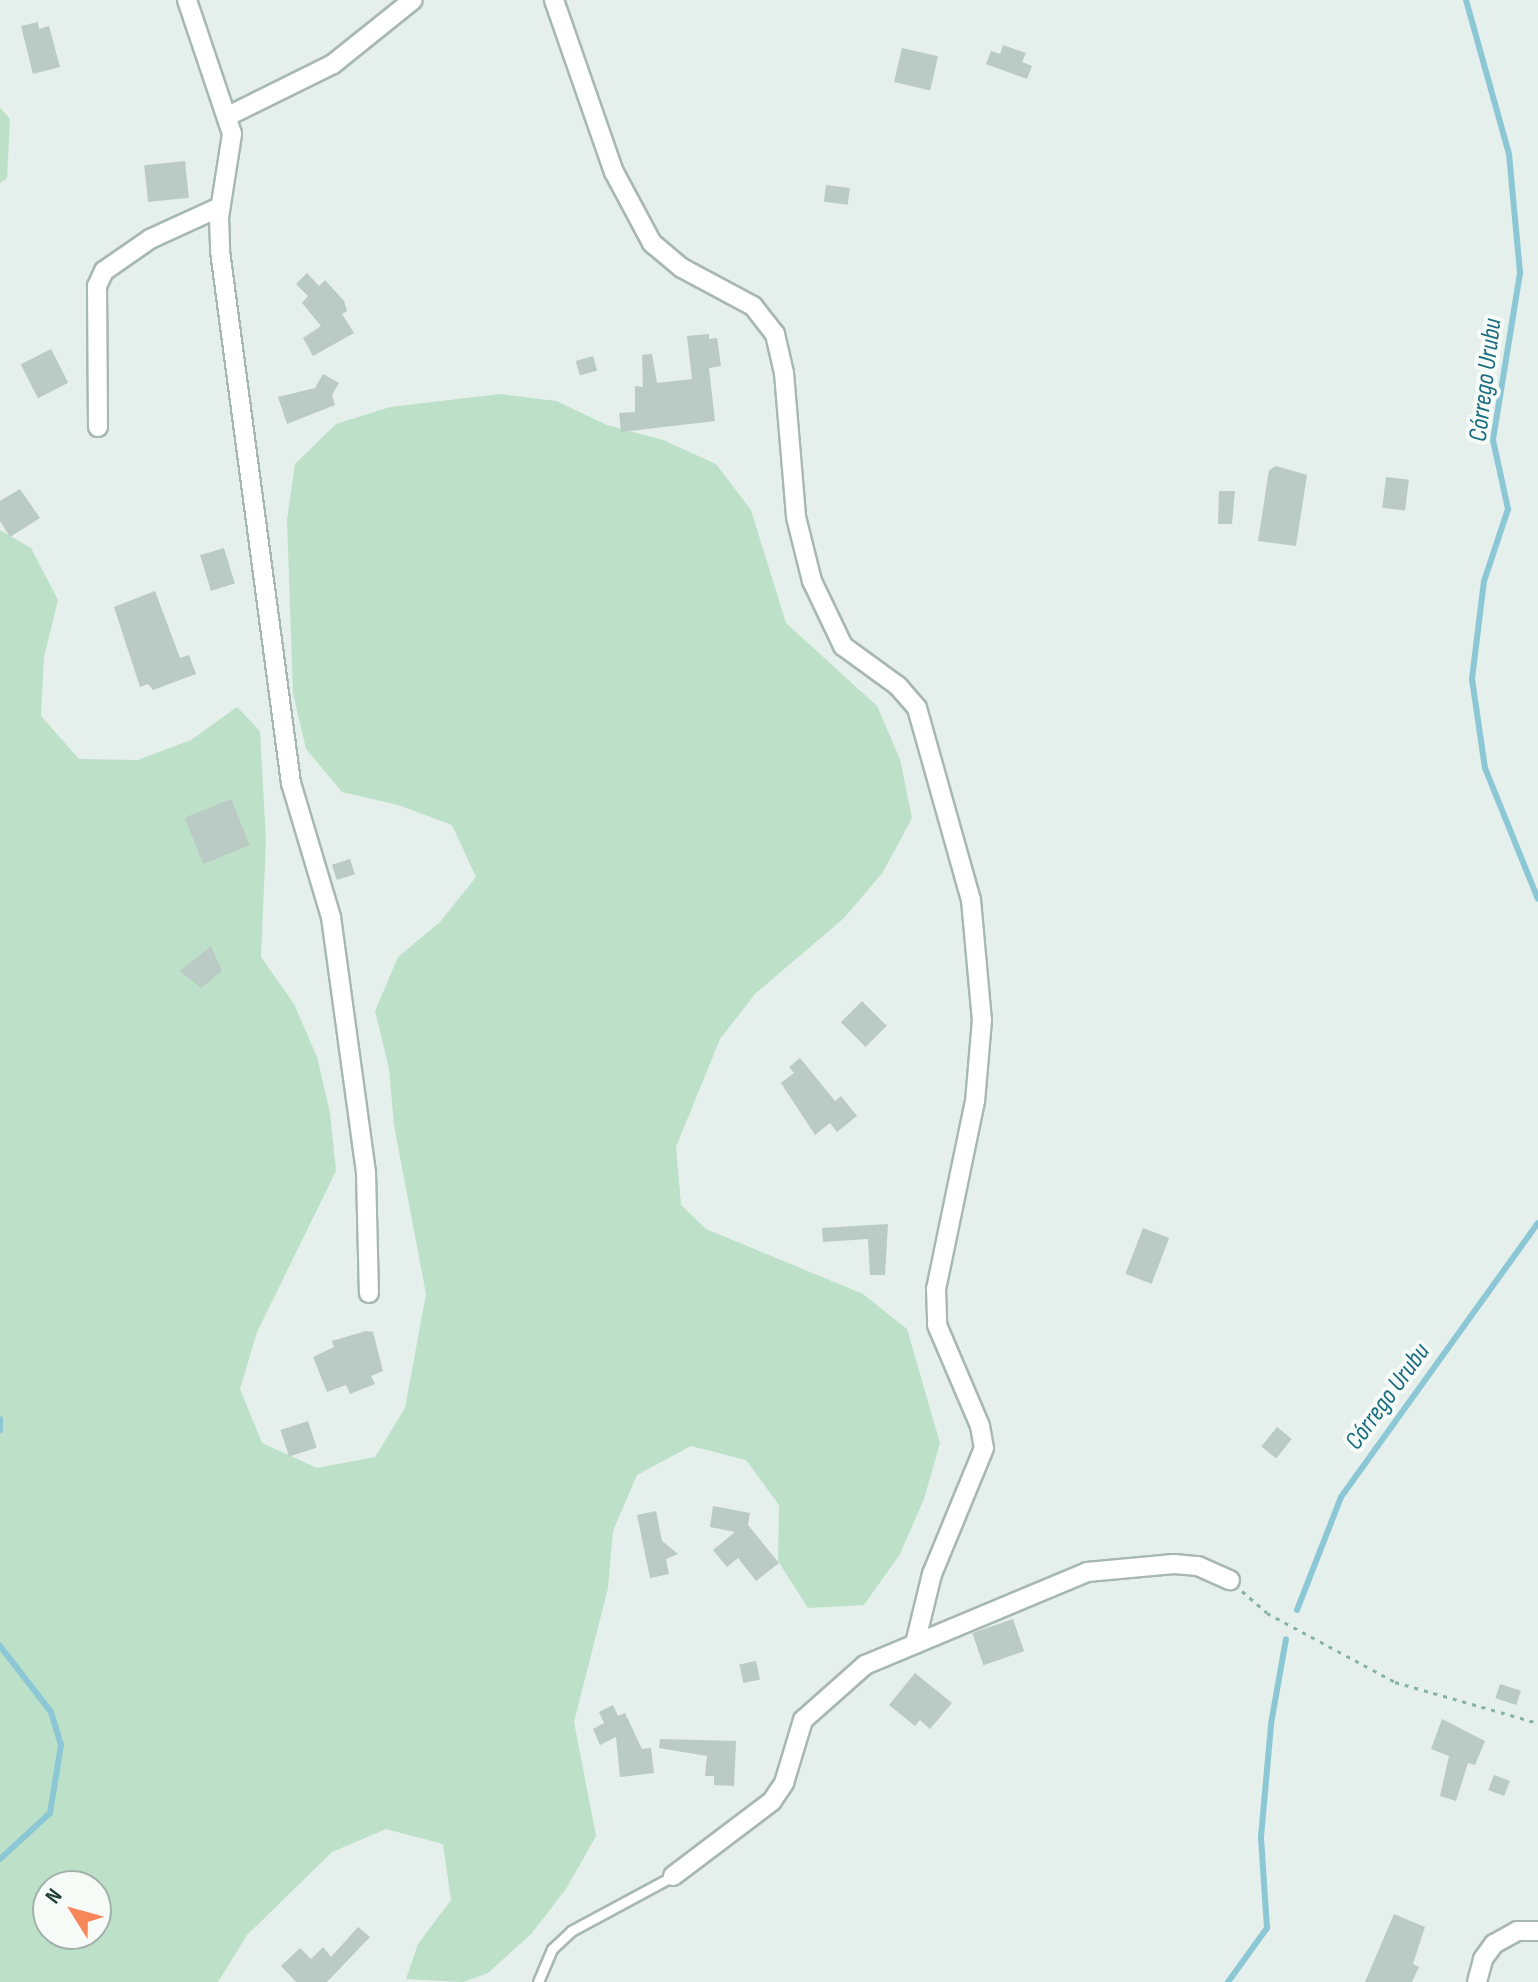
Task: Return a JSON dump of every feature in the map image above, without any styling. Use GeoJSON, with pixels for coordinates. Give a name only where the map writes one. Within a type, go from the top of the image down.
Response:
{"type":"FeatureCollection","features":[{"type":"Feature","properties":{"kind":"street"},"geometry":{"type":"LineString","coordinates":[[187,0],[206,67],[228,116],[231,153],[220,207],[220,251],[274,626],[291,783],[331,917],[366,1173],[369,1293]]}},
{"type":"Feature","properties":{"kind":"street"},"geometry":{"type":"LineString","coordinates":[[228,116],[333,64],[413,0]]}},
{"type":"Feature","properties":{"kind":"street"},"geometry":{"type":"LineString","coordinates":[[554,0],[614,172],[652,243],[682,268],[753,306],[775,334],[784,373],[796,517],[812,581],[843,646],[898,686],[917,708],[971,900],[981,1034],[975,1101],[936,1301],[945,1351],[980,1426],[984,1448],[932,1574],[915,1644]]}},
{"type":"Feature","properties":{"kind":"street"},"geometry":{"type":"LineString","coordinates":[[98,427],[97,286],[104,271],[150,239],[220,207]]}},
{"type":"Feature","properties":{"kind":"street"},"geometry":{"type":"LineString","coordinates":[[673,1876],[772,1801],[784,1783],[803,1720],[815,1706],[865,1665],[1087,1572],[1174,1564],[1198,1566],[1230,1580]]}},
{"type":"Feature","properties":{"kind":"street"},"geometry":{"type":"LineString","coordinates":[[1477,1982],[1483,1959],[1494,1944],[1517,1931],[1538,1931]]}},
{"type":"Feature","properties":{"kind":"lane"},"geometry":{"type":"LineString","coordinates":[[538,1982],[552,1949],[571,1931],[673,1876]]}},
{"type":"Feature","properties":{"kind":"path"},"geometry":{"type":"LineString","coordinates":[[1230,1580],[1267,1613],[1395,1682],[1538,1723]]}},
{"type":"Feature","properties":{"kind":"green space"},"geometry":{"type":"Polygon","coordinates":[[[0,108],[10,119],[7,178],[0,183],[0,108]]]}},
{"type":"Feature","properties":{"kind":"green space"},"geometry":{"type":"Polygon","coordinates":[[[500,394],[556,401],[607,425],[663,440],[716,464],[751,510],[786,623],[877,706],[900,759],[912,818],[883,872],[844,918],[755,994],[720,1039],[676,1147],[681,1205],[706,1229],[863,1294],[907,1329],[940,1443],[924,1499],[900,1554],[864,1605],[808,1608],[778,1561],[779,1505],[746,1460],[691,1446],[637,1475],[613,1531],[608,1588],[574,1722],[596,1836],[566,1889],[531,1934],[488,1973],[463,1982],[406,1979],[418,1944],[451,1900],[443,1844],[386,1829],[332,1852],[247,1935],[218,1982],[0,1982],[0,530],[31,548],[58,600],[44,657],[41,716],[79,759],[138,760],[191,740],[237,707],[260,731],[266,840],[261,957],[294,1004],[317,1057],[330,1113],[336,1171],[257,1332],[240,1389],[262,1443],[317,1468],[375,1457],[405,1408],[426,1294],[394,1125],[389,1068],[375,1011],[398,957],[440,922],[476,877],[452,825],[398,805],[342,792],[306,749],[293,693],[287,520],[295,464],[336,424],[390,407],[500,394]]]}},
{"type":"Feature","properties":{"kind":"building"},"geometry":{"type":"Polygon","coordinates":[[[38,22],[39,29],[49,26],[60,67],[33,74],[21,26],[38,22]]]}},
{"type":"Feature","properties":{"kind":"building"},"geometry":{"type":"Polygon","coordinates":[[[1003,45],[1026,53],[1022,62],[1032,66],[1027,79],[986,64],[991,51],[1000,54],[1003,45]]]}},
{"type":"Feature","properties":{"kind":"building"},"geometry":{"type":"Polygon","coordinates":[[[902,48],[938,56],[930,90],[894,82],[902,48]]]}},
{"type":"Feature","properties":{"kind":"building"},"geometry":{"type":"Polygon","coordinates":[[[185,161],[189,198],[148,202],[144,165],[185,161]]]}},
{"type":"Feature","properties":{"kind":"building"},"geometry":{"type":"Polygon","coordinates":[[[826,185],[850,188],[848,205],[824,202],[826,185]]]}},
{"type":"Feature","properties":{"kind":"building"},"geometry":{"type":"Polygon","coordinates":[[[307,273],[319,286],[325,280],[344,301],[347,311],[342,314],[354,333],[313,356],[303,338],[321,326],[302,303],[308,296],[296,284],[307,273]]]}},
{"type":"Feature","properties":{"kind":"building"},"geometry":{"type":"Polygon","coordinates":[[[709,334],[709,339],[717,338],[721,366],[709,368],[715,421],[621,432],[619,413],[635,412],[635,386],[643,387],[642,355],[652,354],[657,383],[692,379],[687,336],[709,334]]]}},
{"type":"Feature","properties":{"kind":"building"},"geometry":{"type":"Polygon","coordinates":[[[51,349],[68,383],[38,398],[21,364],[51,349]]]}},
{"type":"Feature","properties":{"kind":"building"},"geometry":{"type":"Polygon","coordinates":[[[593,356],[597,370],[580,375],[576,361],[593,356]]]}},
{"type":"Feature","properties":{"kind":"building"},"geometry":{"type":"Polygon","coordinates":[[[323,374],[339,383],[332,395],[335,405],[287,424],[278,397],[315,388],[323,374]]]}},
{"type":"Feature","properties":{"kind":"building"},"geometry":{"type":"Polygon","coordinates":[[[1276,466],[1307,475],[1296,546],[1258,541],[1269,470],[1276,466]]]}},
{"type":"Feature","properties":{"kind":"building"},"geometry":{"type":"Polygon","coordinates":[[[1386,477],[1409,480],[1405,511],[1382,508],[1386,477]]]}},
{"type":"Feature","properties":{"kind":"building"},"geometry":{"type":"Polygon","coordinates":[[[20,489],[40,518],[10,537],[0,521],[0,501],[20,489]]]}},
{"type":"Feature","properties":{"kind":"building"},"geometry":{"type":"Polygon","coordinates":[[[1219,491],[1235,491],[1232,524],[1218,524],[1219,491]]]}},
{"type":"Feature","properties":{"kind":"building"},"geometry":{"type":"Polygon","coordinates":[[[224,548],[235,583],[211,591],[200,555],[224,548]]]}},
{"type":"Feature","properties":{"kind":"building"},"geometry":{"type":"Polygon","coordinates":[[[155,591],[180,658],[189,655],[196,674],[153,690],[148,684],[140,687],[114,607],[155,591]]]}},
{"type":"Feature","properties":{"kind":"building"},"geometry":{"type":"Polygon","coordinates":[[[231,799],[250,845],[203,864],[185,818],[231,799]]]}},
{"type":"Feature","properties":{"kind":"building"},"geometry":{"type":"Polygon","coordinates":[[[350,859],[355,874],[337,880],[332,865],[350,859]]]}},
{"type":"Feature","properties":{"kind":"building"},"geometry":{"type":"Polygon","coordinates":[[[211,946],[222,971],[201,988],[180,971],[211,946]]]}},
{"type":"Feature","properties":{"kind":"building"},"geometry":{"type":"Polygon","coordinates":[[[862,1001],[887,1026],[866,1047],[841,1022],[862,1001]]]}},
{"type":"Feature","properties":{"kind":"building"},"geometry":{"type":"Polygon","coordinates":[[[800,1058],[835,1101],[841,1096],[857,1116],[837,1132],[830,1123],[815,1135],[781,1083],[794,1073],[789,1067],[800,1058]]]}},
{"type":"Feature","properties":{"kind":"building"},"geometry":{"type":"Polygon","coordinates":[[[888,1224],[885,1275],[870,1275],[868,1239],[823,1242],[822,1228],[888,1224]]]}},
{"type":"Feature","properties":{"kind":"building"},"geometry":{"type":"Polygon","coordinates":[[[1143,1228],[1169,1238],[1152,1284],[1125,1274],[1143,1228]]]}},
{"type":"Feature","properties":{"kind":"building"},"geometry":{"type":"Polygon","coordinates":[[[366,1331],[373,1332],[383,1371],[371,1376],[375,1384],[350,1394],[346,1385],[327,1392],[313,1357],[334,1347],[332,1341],[366,1331]]]}},
{"type":"Feature","properties":{"kind":"building"},"geometry":{"type":"Polygon","coordinates":[[[308,1421],[317,1448],[289,1457],[280,1430],[308,1421]]]}},
{"type":"Feature","properties":{"kind":"building"},"geometry":{"type":"Polygon","coordinates":[[[1277,1427],[1292,1439],[1276,1458],[1261,1446],[1277,1427]]]}},
{"type":"Feature","properties":{"kind":"building"},"geometry":{"type":"Polygon","coordinates":[[[713,1506],[750,1513],[748,1525],[779,1563],[756,1581],[738,1558],[727,1567],[713,1550],[735,1532],[710,1527],[713,1506]]]}},
{"type":"Feature","properties":{"kind":"building"},"geometry":{"type":"Polygon","coordinates":[[[656,1511],[662,1541],[678,1554],[666,1559],[669,1574],[650,1578],[637,1515],[656,1511]]]}},
{"type":"Feature","properties":{"kind":"building"},"geometry":{"type":"Polygon","coordinates":[[[1013,1619],[1024,1651],[983,1665],[972,1633],[1013,1619]]]}},
{"type":"Feature","properties":{"kind":"building"},"geometry":{"type":"Polygon","coordinates":[[[756,1661],[760,1680],[743,1683],[739,1665],[756,1661]]]}},
{"type":"Feature","properties":{"kind":"building"},"geometry":{"type":"Polygon","coordinates":[[[915,1673],[952,1703],[930,1729],[920,1720],[915,1726],[889,1705],[915,1673]]]}},
{"type":"Feature","properties":{"kind":"building"},"geometry":{"type":"Polygon","coordinates":[[[1500,1684],[1521,1691],[1516,1705],[1495,1698],[1500,1684]]]}},
{"type":"Feature","properties":{"kind":"building"},"geometry":{"type":"Polygon","coordinates":[[[613,1705],[618,1716],[625,1713],[642,1749],[651,1748],[654,1773],[620,1777],[616,1737],[600,1745],[593,1729],[604,1723],[599,1712],[613,1705]]]}},
{"type":"Feature","properties":{"kind":"building"},"geometry":{"type":"Polygon","coordinates":[[[1442,1719],[1485,1741],[1475,1765],[1468,1763],[1456,1801],[1440,1796],[1449,1756],[1431,1749],[1442,1719]]]}},
{"type":"Feature","properties":{"kind":"building"},"geometry":{"type":"Polygon","coordinates":[[[660,1739],[736,1741],[734,1786],[714,1785],[714,1776],[705,1776],[707,1756],[659,1748],[660,1739]]]}},
{"type":"Feature","properties":{"kind":"building"},"geometry":{"type":"Polygon","coordinates":[[[1494,1775],[1510,1781],[1504,1796],[1488,1790],[1494,1775]]]}},
{"type":"Feature","properties":{"kind":"building"},"geometry":{"type":"Polygon","coordinates":[[[1394,1914],[1425,1927],[1413,1964],[1419,1967],[1412,1982],[1365,1982],[1394,1914]]]}},
{"type":"Feature","properties":{"kind":"building"},"geometry":{"type":"Polygon","coordinates":[[[358,1927],[370,1937],[327,1982],[296,1982],[281,1966],[300,1948],[311,1959],[323,1947],[331,1957],[358,1927]]]}},
{"type":"Feature","properties":{"kind":"waterway","name":"Córrego Urubu"},"geometry":{"type":"LineString","coordinates":[[1466,0],[1509,154],[1520,273],[1493,440],[1508,509],[1484,581],[1472,679],[1485,768],[1538,899]]}},
{"type":"Feature","properties":{"kind":"waterway","name":"Córrego Urubu"},"geometry":{"type":"LineString","coordinates":[[1297,1610],[1341,1497],[1538,1223]]}},
{"type":"Feature","properties":{"kind":"waterway","name":"Córrego Urubu"},"geometry":{"type":"LineString","coordinates":[[0,1419],[0,1430]]}},
{"type":"Feature","properties":{"kind":"waterway","name":"Córrego Urubu"},"geometry":{"type":"LineString","coordinates":[[1228,1982],[1267,1928],[1261,1837],[1271,1724],[1286,1639]]}},
{"type":"Feature","properties":{"kind":"waterway","name":"Córrego Urubu"},"geometry":{"type":"LineString","coordinates":[[0,1646],[51,1712],[61,1745],[50,1813],[0,1859]]}}]}
